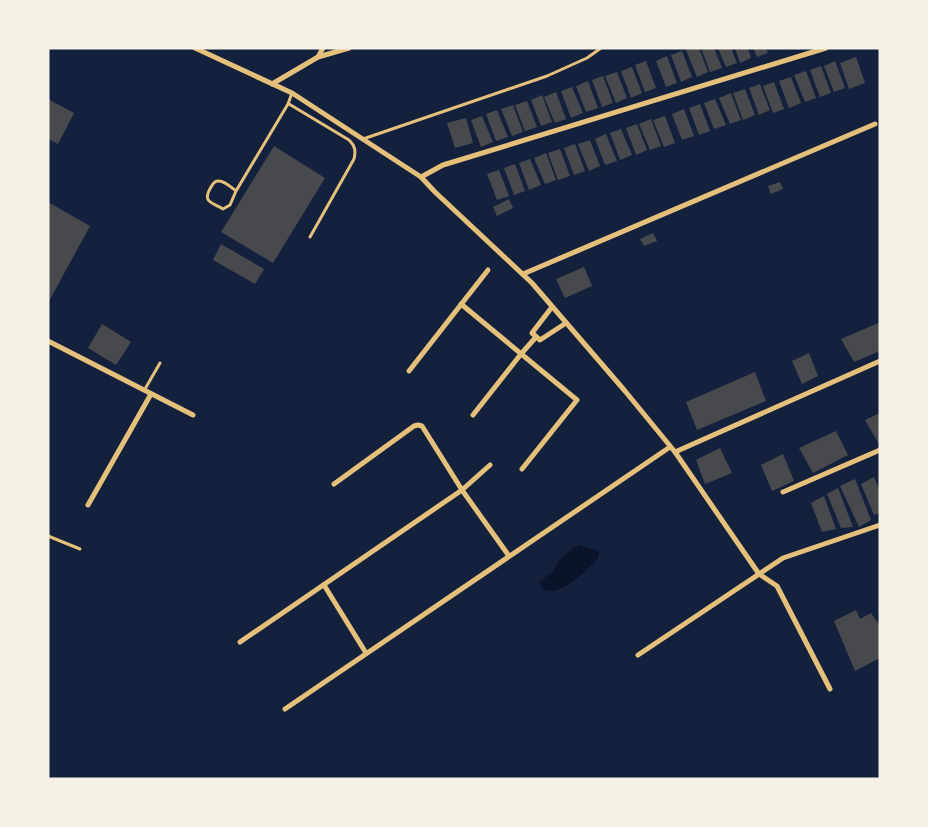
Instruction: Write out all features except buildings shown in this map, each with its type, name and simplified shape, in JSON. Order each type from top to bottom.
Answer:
[{"type":"street","points":[[195,48],[292,93],[421,177],[532,283],[675,452],[759,574],[777,586],[830,689]]},
{"type":"street","points":[[318,57],[323,48]]},
{"type":"street","points":[[272,84],[318,57],[349,48]]},
{"type":"street","points":[[421,177],[443,165],[826,48]]},
{"type":"street","points":[[523,274],[875,124]]},
{"type":"street","points":[[409,371],[488,270]]},
{"type":"street","points":[[461,304],[577,400],[522,469]]},
{"type":"street","points":[[552,307],[532,333],[540,340],[566,323]]},
{"type":"street","points":[[473,415],[537,337]]},
{"type":"street","points":[[48,341],[193,415]]},
{"type":"street","points":[[675,452],[880,361]]},
{"type":"street","points":[[88,505],[151,394]]},
{"type":"street","points":[[334,484],[418,424],[422,426],[462,490],[509,556]]},
{"type":"street","points":[[285,709],[670,447]]},
{"type":"street","points":[[783,492],[880,450]]},
{"type":"street","points":[[240,642],[462,490],[490,465]]},
{"type":"street","points":[[638,655],[783,558],[880,525]]},
{"type":"street","points":[[324,585],[366,653]]},
{"type":"lane","points":[[361,139],[547,76],[586,58],[601,48]]},
{"type":"lane","points":[[237,190],[217,181],[206,198],[223,208],[230,205],[288,104],[292,93]]},
{"type":"lane","points":[[288,104],[349,140],[356,152],[310,237]]},
{"type":"lane","points":[[144,391],[160,363]]},
{"type":"lane","points":[[48,537],[80,549]]},
{"type":"water","points":[[580,545],[599,552],[598,558],[583,573],[562,588],[550,591],[543,588],[539,582],[552,572],[561,558]]}]
